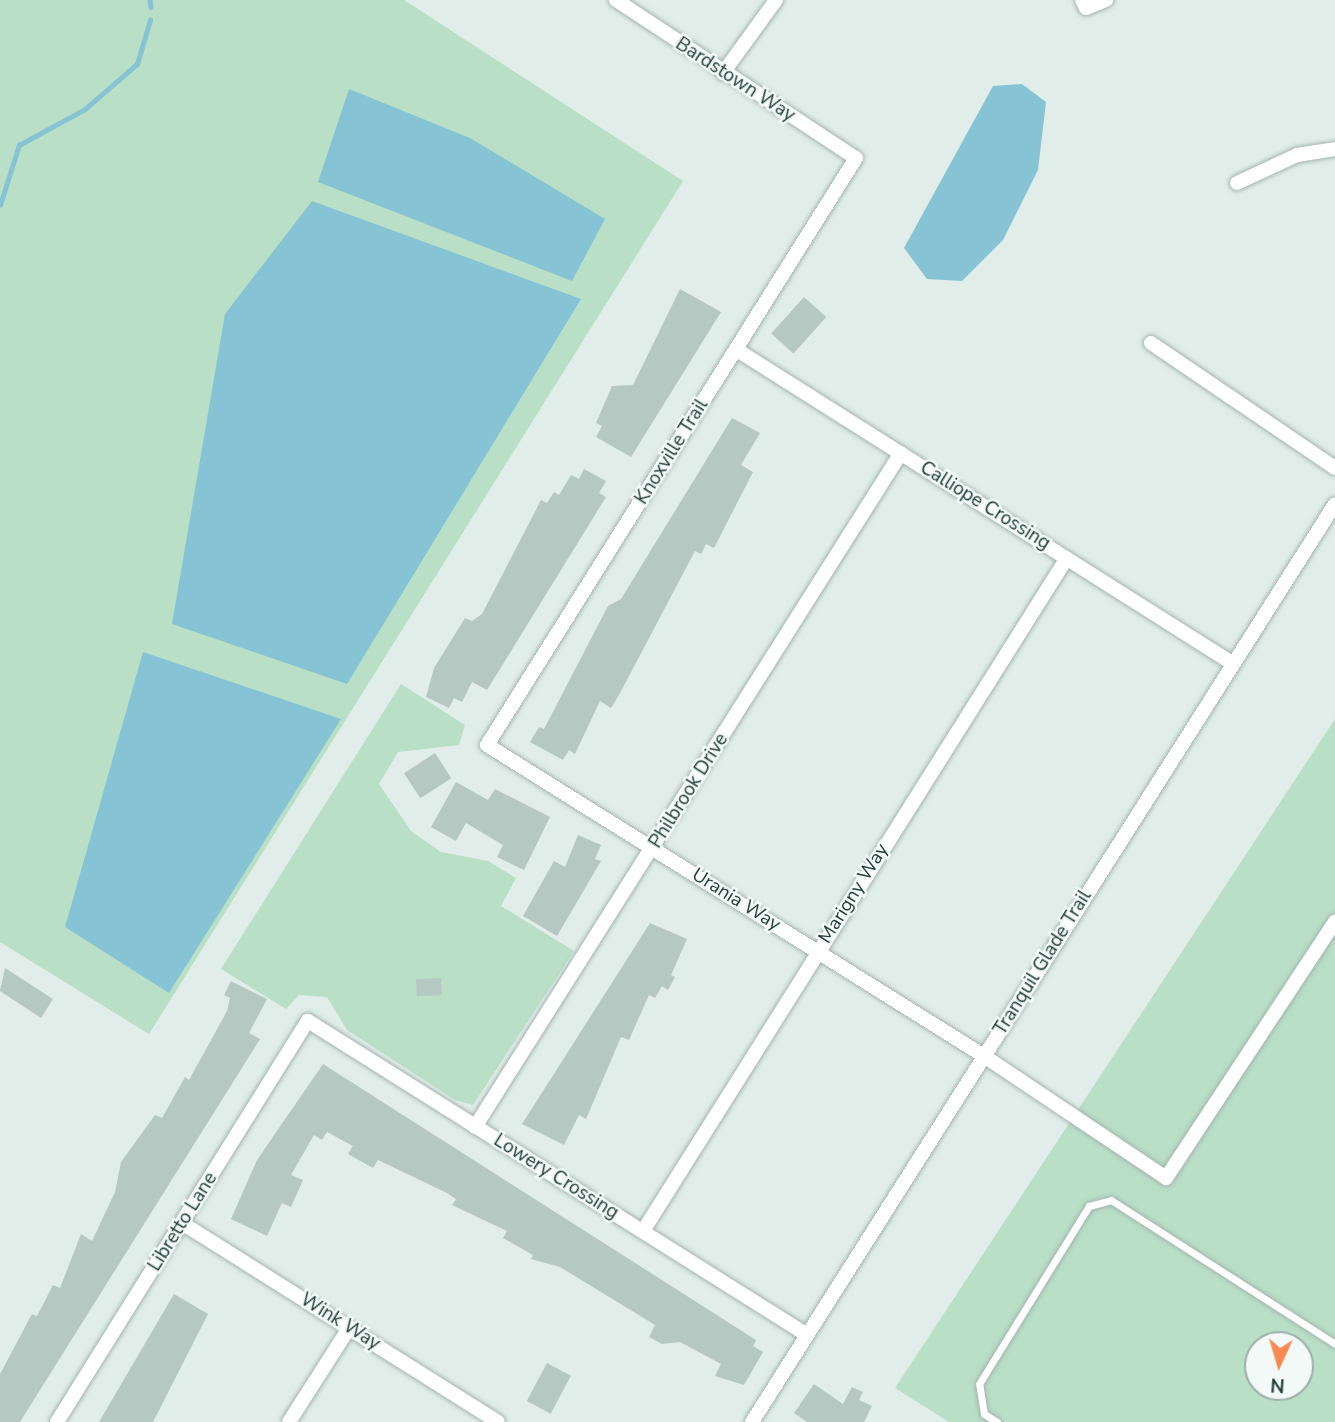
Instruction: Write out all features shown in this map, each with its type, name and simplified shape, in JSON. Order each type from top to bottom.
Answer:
[{"type":"street","name":"Bardstown Way","points":[[616,0],[723,74],[856,158]]},
{"type":"street","points":[[723,74],[776,0]]},
{"type":"street","points":[[1084,4],[1106,0]]},
{"type":"street","points":[[1237,183],[1297,155],[1335,149]]},
{"type":"street","name":"Knoxville Trail","points":[[487,745],[856,158]]},
{"type":"street","points":[[1151,343],[1335,468]]},
{"type":"street","name":"Calliope Crossing","points":[[737,350],[1232,663]]},
{"type":"street","name":"Philbrook Drive","points":[[475,1127],[901,453]]},
{"type":"street","name":"Tranquil Glade Trail","points":[[752,1422],[804,1333],[984,1056],[1335,504]]},
{"type":"street","name":"Marigny Way","points":[[643,1231],[1067,558]]},
{"type":"street","name":"Urania Way","points":[[487,745],[984,1056],[1166,1178],[1335,922]]},
{"type":"street","name":"Lowery Crossing","points":[[308,1021],[804,1333]]},
{"type":"street","name":"Libretto Lane","points":[[57,1422],[308,1021]]},
{"type":"street","name":"Wink Way","points":[[182,1223],[498,1422]]},
{"type":"street","points":[[289,1422],[349,1328]]},
{"type":"lane","points":[[998,1422],[984,1414],[979,1384],[1088,1206],[1111,1200],[1335,1343]]},
{"type":"green space","points":[[0,0],[404,0],[683,181],[149,1034],[0,942]]},
{"type":"green space","points":[[401,684],[465,725],[459,745],[398,752],[379,784],[411,831],[441,852],[488,861],[516,878],[501,906],[574,951],[473,1105],[455,1100],[347,1030],[327,997],[299,995],[286,1009],[221,969]]},
{"type":"green space","points":[[1335,719],[1335,1422],[949,1422],[895,1388]]},
{"type":"water","points":[[1022,84],[1046,102],[1038,170],[1003,240],[962,281],[927,279],[904,248],[993,86]]},
{"type":"water","points":[[349,89],[470,138],[605,219],[572,281],[318,182]]},
{"type":"water","points":[[312,201],[581,299],[347,684],[172,624],[225,314]]},
{"type":"water","points":[[143,652],[341,719],[169,993],[65,927]]},
{"type":"building","points":[[680,289],[721,312],[631,457],[596,437],[602,426],[596,423],[612,386],[633,385]]},
{"type":"building","points":[[804,297],[826,317],[794,353],[771,333]]},
{"type":"building","points":[[732,418],[760,433],[741,465],[753,472],[714,548],[706,544],[701,554],[695,551],[619,695],[611,708],[600,701],[575,754],[569,750],[563,760],[530,742],[539,727],[544,729],[608,606],[621,599]]},
{"type":"building","points":[[584,469],[606,481],[599,493],[606,497],[487,690],[472,682],[462,702],[454,698],[449,708],[426,697],[434,668],[465,618],[472,621],[482,614],[541,500],[547,503],[554,492],[559,495],[571,475],[579,479]]},
{"type":"building","points":[[435,753],[451,778],[420,798],[404,773]]},
{"type":"building","points":[[456,782],[488,800],[495,789],[550,817],[524,870],[497,857],[503,845],[466,823],[456,841],[431,827]]},
{"type":"building","points":[[578,835],[601,845],[595,859],[601,861],[557,936],[523,916],[554,861],[565,867]]},
{"type":"building","points":[[650,923],[687,939],[671,975],[675,977],[668,990],[662,986],[655,998],[649,995],[629,1040],[621,1037],[586,1119],[579,1115],[564,1145],[522,1124]]},
{"type":"building","points":[[5,968],[53,999],[41,1018],[0,991]]},
{"type":"building","points":[[441,978],[442,995],[417,996],[416,979]]},
{"type":"building","points":[[231,981],[267,999],[249,1033],[260,1039],[20,1422],[0,1422],[0,1374],[32,1314],[37,1316],[53,1285],[60,1288],[81,1234],[92,1241],[115,1192],[121,1162],[155,1115],[162,1118],[185,1077],[189,1080],[227,1011],[230,998],[224,995]]},
{"type":"building","points":[[323,1064],[756,1340],[753,1346],[763,1352],[744,1385],[715,1376],[721,1364],[680,1342],[662,1344],[649,1337],[655,1325],[560,1267],[531,1259],[533,1255],[503,1238],[507,1231],[452,1205],[456,1199],[447,1193],[378,1160],[373,1168],[348,1154],[353,1146],[327,1132],[322,1140],[314,1135],[291,1175],[303,1180],[291,1207],[282,1203],[267,1236],[231,1219],[257,1160]]},
{"type":"building","points":[[174,1294],[208,1314],[153,1422],[99,1422]]},
{"type":"building","points":[[547,1363],[571,1376],[551,1414],[527,1401]]},
{"type":"building","points":[[814,1384],[843,1404],[852,1387],[863,1392],[859,1400],[872,1406],[864,1422],[807,1422],[794,1413]]},
{"type":"waterway","points":[[150,0],[151,7]]},
{"type":"waterway","points":[[0,205],[19,145],[85,109],[137,64],[150,20]]}]
